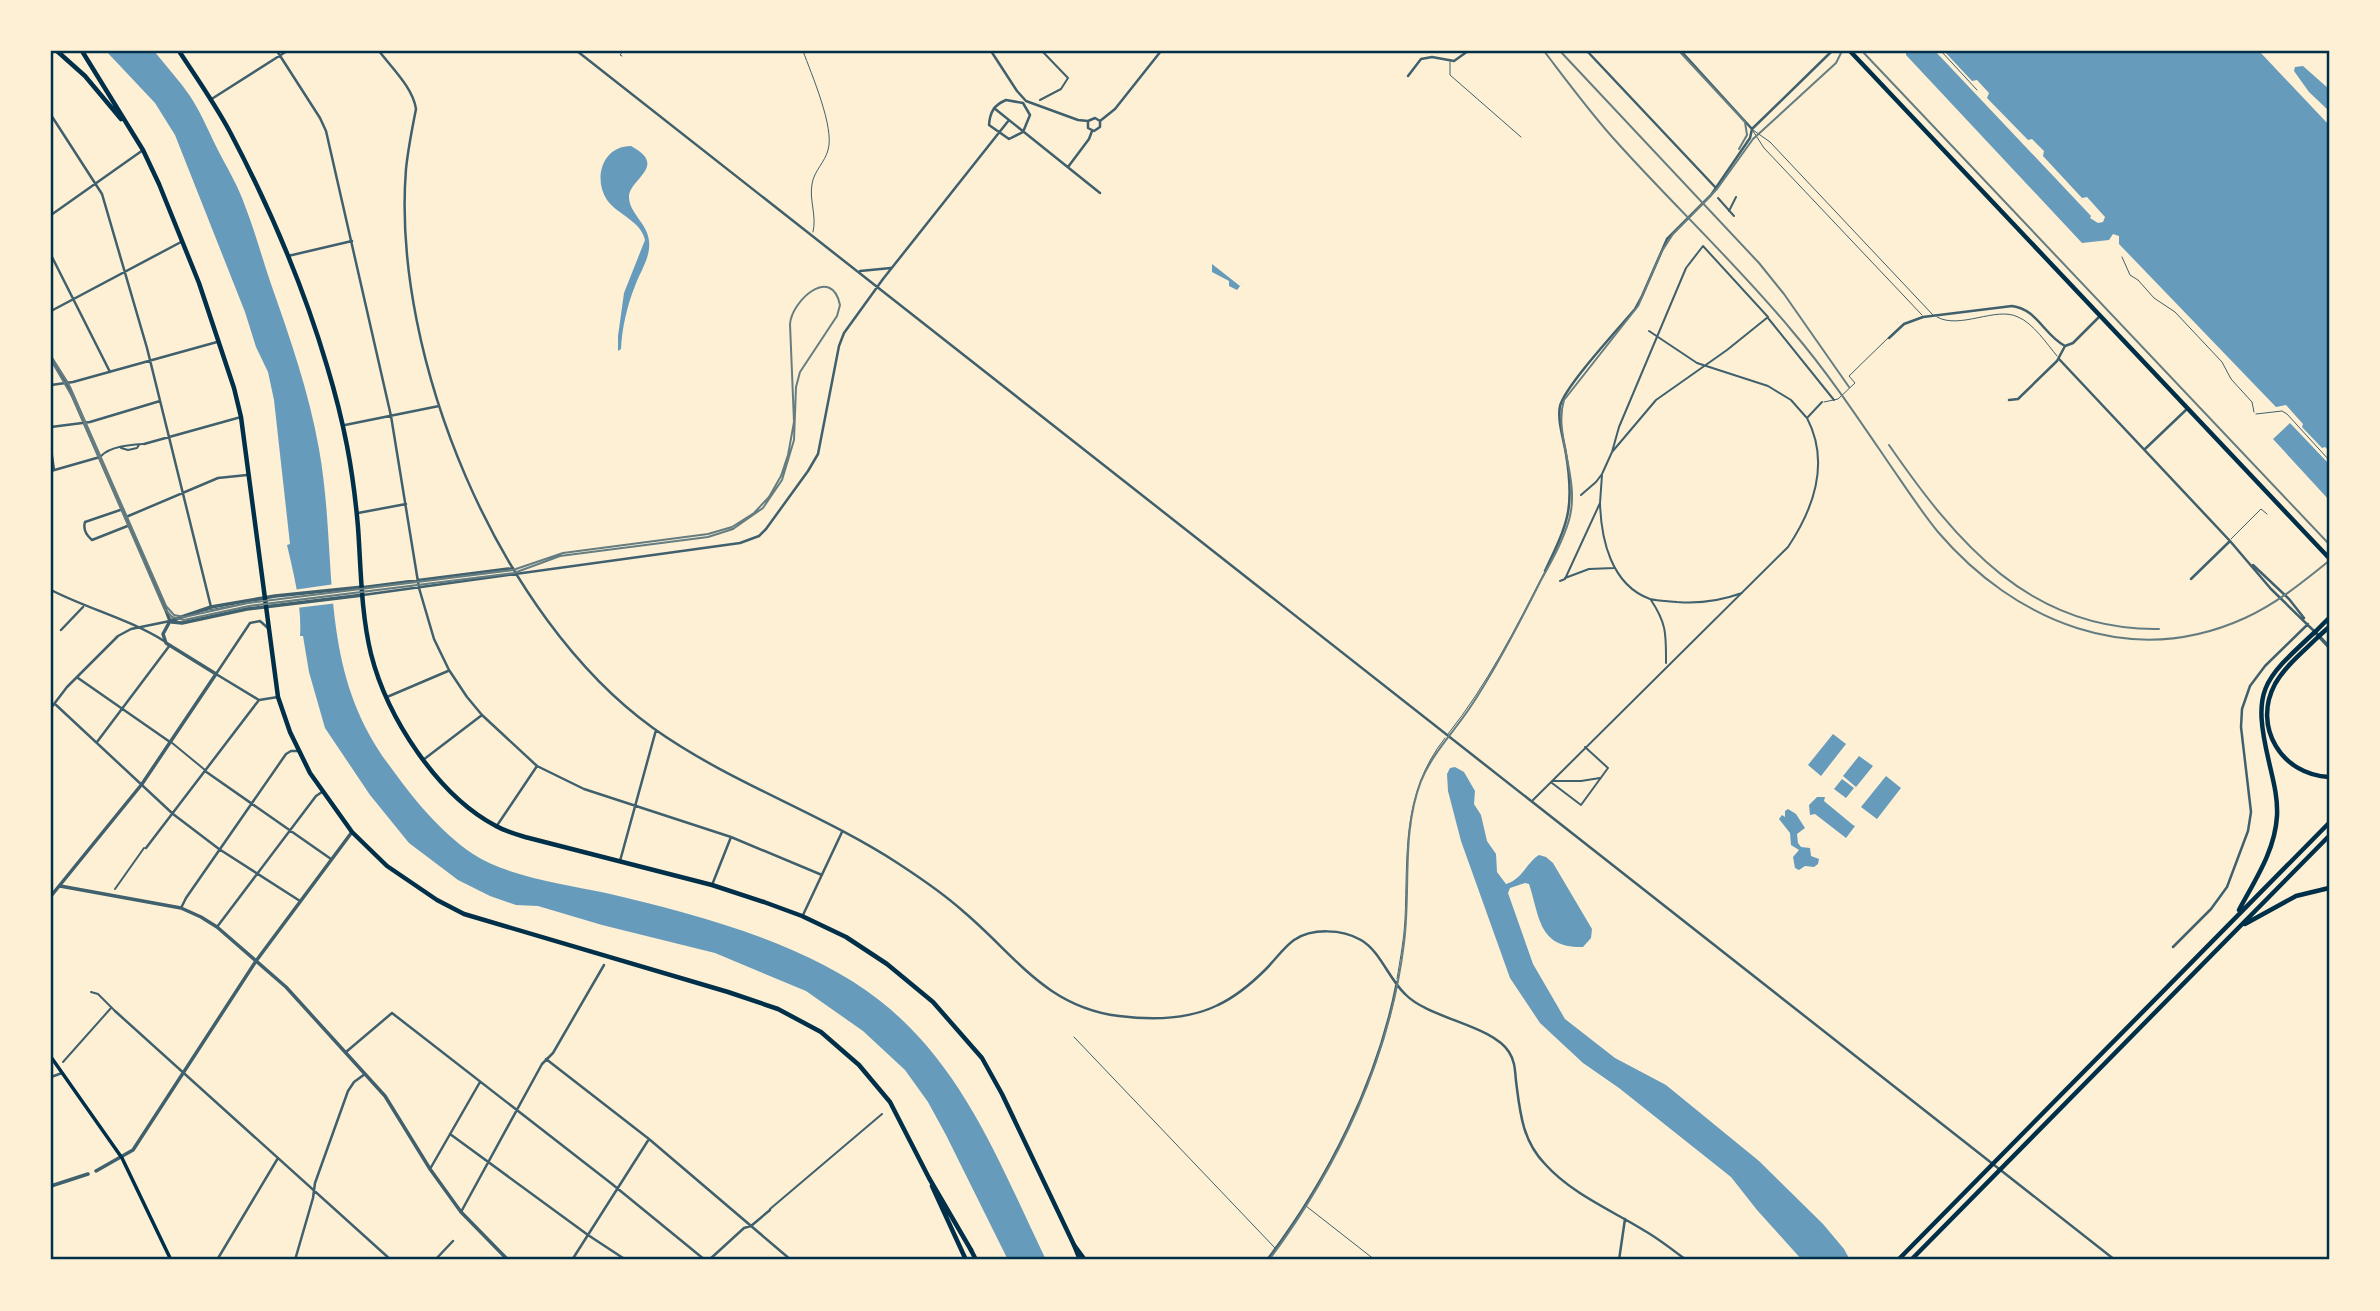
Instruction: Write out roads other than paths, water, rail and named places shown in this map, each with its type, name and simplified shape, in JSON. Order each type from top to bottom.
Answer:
[{"type":"main road","points":[[57,51],[85,76],[125,122]]},
{"type":"main road","points":[[82,51],[143,150],[183,241],[219,341],[241,417],[278,697],[299,751],[322,792],[352,832],[387,866],[437,900],[464,914],[704,984],[778,1009],[806,1023],[841,1047],[878,1085],[905,1128],[929,1178],[976,1260]]},
{"type":"main road","points":[[179,51],[229,130],[307,302],[345,425],[371,653],[387,697],[423,760],[452,793],[496,827],[525,838],[712,885],[802,916],[846,937],[887,964],[933,1002],[982,1058],[1082,1260]]},
{"type":"main road","points":[[1850,51],[2329,558]]},
{"type":"main road","points":[[2329,618],[2275,685],[2267,706],[2271,738],[2286,760],[2303,772],[2329,777]]},
{"type":"main road","points":[[2235,917],[2263,867],[2277,815],[2275,786],[2261,726],[2262,698],[2277,668],[2329,627]]},
{"type":"main road","points":[[1898,1260],[2329,822]]},
{"type":"main road","points":[[1911,1260],[2329,836]]},
{"type":"main road","points":[[2241,925],[2296,896],[2329,888]]},
{"type":"main road","points":[[51,1057],[122,1158],[171,1260]]},
{"type":"main road","points":[[929,1178],[966,1260]]},
{"type":"street","points":[[277,51],[326,131],[391,416],[419,588],[434,639],[449,670],[482,715],[537,766],[584,789],[732,836],[822,875]]},
{"type":"street","points":[[210,100],[287,51]]},
{"type":"street","points":[[379,51],[415,101],[406,172],[409,262],[424,348],[439,406],[481,513],[517,575],[547,622],[614,695],[656,730],[733,777],[894,861],[965,912],[1030,974],[1058,997],[1075,1006],[1121,1017],[1183,1016],[1211,1008],[1251,983],[1298,937],[1324,931],[1357,938],[1368,944],[1405,995],[1506,1047],[1513,1060],[1522,1128],[1542,1162],[1571,1187],[1659,1240],[1686,1260]]},
{"type":"street","points":[[577,51],[2115,1260]]},
{"type":"street","points":[[991,51],[1024,102],[1030,115],[1023,132],[1009,139],[989,125],[990,114],[994,108],[1006,100],[1024,102],[1088,121],[1095,118],[1100,121]]},
{"type":"street","points":[[1040,100],[1061,89],[1068,78],[1042,51]]},
{"type":"street","points":[[1068,167],[1086,144],[1092,131],[1099,128],[1100,121],[1115,109],[1161,51]]},
{"type":"street","points":[[1408,76],[1421,59],[1432,57],[1457,60],[1468,51]]},
{"type":"street","points":[[1587,51],[1716,188]]},
{"type":"street","points":[[1681,51],[1752,129]]},
{"type":"street","points":[[1545,571],[1564,531],[1571,501],[1571,481],[1560,419],[1561,406],[1568,391],[1628,317],[1642,296],[1667,240],[1716,188],[1750,138],[1752,129],[1832,51]]},
{"type":"street","points":[[994,108],[1100,193]]},
{"type":"street","points":[[51,115],[102,194],[150,360],[211,607]]},
{"type":"street","points":[[170,621],[182,623],[266,607],[740,543],[759,536],[784,505],[818,454],[839,346],[844,333],[891,268],[1009,120]]},
{"type":"street","points":[[1088,121],[1088,128],[1092,131]]},
{"type":"street","points":[[51,215],[143,150]]},
{"type":"street","points":[[1729,211],[1736,197]]},
{"type":"street","points":[[1718,198],[1734,216]]},
{"type":"street","points":[[51,311],[183,241]]},
{"type":"street","points":[[288,256],[352,241]]},
{"type":"street","points":[[1666,666],[1667,635],[1661,615],[1650,599],[1629,586],[1603,542],[1600,503],[1602,474],[1686,268],[1703,246],[1768,317],[1834,400]]},
{"type":"street","points":[[51,254],[110,372]]},
{"type":"street","points":[[857,270],[891,268]]},
{"type":"street","points":[[1889,338],[1904,324],[1923,317],[2012,306],[2023,307],[2065,346]]},
{"type":"street","points":[[2009,400],[2018,399],[2059,359],[2065,346],[2073,343],[2101,316]]},
{"type":"street","points":[[1612,452],[1656,400],[1768,317]]},
{"type":"street","points":[[1532,801],[1788,547],[1805,522],[1813,500],[1819,461],[1815,435],[1807,418],[1791,400],[1768,386],[1688,358],[1649,331]]},
{"type":"street","points":[[51,385],[110,372],[219,341]]},
{"type":"street","points":[[51,358],[67,383],[85,422],[170,621]]},
{"type":"street","points":[[2059,359],[2329,647]]},
{"type":"street","points":[[51,427],[85,422],[160,401]]},
{"type":"street","points":[[1807,418],[1822,402]]},
{"type":"street","points":[[345,425],[439,406]]},
{"type":"street","points":[[2144,450],[2188,408]]},
{"type":"street","points":[[51,449],[52,470],[100,457],[105,452],[120,447],[142,444],[241,417]]},
{"type":"street","points":[[120,447],[130,450],[142,444]]},
{"type":"street","points":[[1581,495],[1602,474]]},
{"type":"street","points":[[126,517],[218,478],[247,475]]},
{"type":"street","points":[[1564,579],[1600,503]]},
{"type":"street","points":[[356,513],[406,504]]},
{"type":"street","points":[[123,509],[85,522],[88,537],[92,540],[130,524]]},
{"type":"street","points":[[2191,579],[2230,541]]},
{"type":"street","points":[[51,701],[118,636],[139,627],[170,621],[211,607],[264,597],[513,568]]},
{"type":"street","points":[[1560,581],[1590,569],[1616,568]]},
{"type":"street","points":[[51,590],[83,606],[139,627],[259,700],[278,697]]},
{"type":"street","points":[[1650,599],[1692,603],[1720,601],[1743,592]]},
{"type":"street","points":[[61,631],[83,606]]},
{"type":"street","points":[[168,644],[163,634],[170,621]]},
{"type":"street","points":[[51,896],[142,784],[250,623],[260,621],[268,629]]},
{"type":"street","points":[[2173,947],[2211,909],[2227,887],[2248,831],[2251,812],[2241,727],[2242,709],[2250,686],[2259,673],[2308,624]]},
{"type":"street","points":[[97,742],[168,644]]},
{"type":"street","points":[[387,697],[449,670]]},
{"type":"street","points":[[77,677],[331,859]]},
{"type":"street","points":[[51,708],[59,696]]},
{"type":"street","points":[[115,889],[259,700]]},
{"type":"street","points":[[55,704],[173,814],[219,849],[300,901]]},
{"type":"street","points":[[423,760],[482,715]]},
{"type":"street","points":[[620,861],[656,730]]},
{"type":"street","points":[[1551,782],[1581,805],[1608,768],[1585,747]]},
{"type":"street","points":[[181,908],[286,754],[299,751]]},
{"type":"street","points":[[496,827],[537,766]]},
{"type":"street","points":[[1551,782],[1601,778]]},
{"type":"street","points":[[218,927],[316,796],[322,792]]},
{"type":"street","points":[[96,1171],[133,1150],[256,961],[352,832]]},
{"type":"street","points":[[802,916],[842,832]]},
{"type":"street","points":[[712,885],[732,836]]},
{"type":"street","points":[[54,885],[181,908],[218,927],[286,987],[385,1096],[461,1212],[509,1260]]},
{"type":"street","points":[[461,1212],[546,1059],[553,1053],[604,965]]},
{"type":"street","points":[[1267,1260],[1305,1205],[1341,1139],[1375,1062],[1391,1013],[1397,982]]},
{"type":"street","points":[[91,992],[98,995],[391,1260]]},
{"type":"street","points":[[63,1062],[111,1008]]},
{"type":"street","points":[[346,1052],[392,1013],[707,1260],[882,1114]]},
{"type":"street","points":[[546,1059],[649,1139],[791,1260]]},
{"type":"street","points":[[51,1077],[62,1073]]},
{"type":"street","points":[[295,1260],[313,1191],[348,1091],[354,1082],[365,1074]]},
{"type":"street","points":[[430,1168],[480,1082]]},
{"type":"street","points":[[450,1134],[588,1236],[626,1260]]},
{"type":"street","points":[[572,1260],[649,1139]]},
{"type":"street","points":[[218,1260],[278,1158]]},
{"type":"street","points":[[51,1186],[88,1174]]},
{"type":"street","points":[[1619,1260],[1625,1219]]},
{"type":"street","points":[[435,1260],[453,1241]]},
{"type":"lane","points":[[622,56],[620,55],[623,51]]},
{"type":"lane","points":[[803,51],[824,111],[829,139],[828,150],[811,186],[815,221],[812,235]]},
{"type":"lane","points":[[1941,51],[1978,90]]},
{"type":"lane","points":[[1451,60],[1448,66],[1450,75],[1521,136]]},
{"type":"lane","points":[[1752,129],[1770,142],[1932,315],[1952,321],[2015,315],[2026,322],[2059,359]]},
{"type":"lane","points":[[1752,129],[1764,148],[1923,317]]},
{"type":"lane","points":[[2122,257],[2130,275],[2154,298],[2175,312],[2222,362],[2231,379],[2252,402],[2255,413],[2282,411],[2287,414],[2329,460]]},
{"type":"lane","points":[[1628,317],[1633,321]]},
{"type":"lane","points":[[1822,402],[1834,400],[1855,383],[1849,376],[1889,338]]},
{"type":"lane","points":[[2230,541],[2261,509],[2267,514]]},
{"type":"lane","points":[[1397,982],[1404,934],[1406,849],[1411,814],[1425,769],[1468,708],[1545,571]]},
{"type":"lane","points":[[201,611],[257,602],[264,597]]},
{"type":"lane","points":[[1074,1037],[1276,1249]]},
{"type":"lane","points":[[1305,1205],[1376,1260]]},
{"type":"water","points":[[106,51],[154,51],[194,103],[243,199],[298,365],[315,428],[325,491],[334,612],[350,690],[366,728],[407,789],[449,835],[487,862],[537,879],[641,901],[749,933],[818,962],[879,1000],[909,1026],[935,1055],[957,1087],[996,1154],[1046,1260],[1008,1260],[946,1135],[928,1102],[905,1070],[863,1031],[806,991],[715,953],[538,906],[516,905],[490,896],[458,880],[409,843],[370,795],[325,728],[309,672],[303,636],[300,636],[299,602],[287,545],[290,544],[274,400],[268,372],[175,135],[155,103]]},
{"type":"water","points":[[1906,51],[1935,51],[2090,218],[2098,223],[2103,222],[2105,217],[2087,197],[2082,198],[2043,156],[2044,151],[2032,139],[2028,140],[1987,98],[1989,93],[1977,80],[1972,81],[1944,51],[2259,51],[2329,125],[2329,451],[2325,447],[2322,448],[2302,427],[2303,424],[2286,405],[2276,407],[2119,244],[2119,236],[2113,234],[2109,240],[2082,243],[1906,55]]},
{"type":"water","points":[[2303,66],[2329,89],[2329,111],[2309,92],[2294,71],[2295,67]]},
{"type":"water","points":[[631,146],[647,160],[647,166],[629,197],[632,208],[648,235],[649,247],[630,301],[621,349],[618,351],[624,293],[645,240],[639,228],[607,200],[601,174],[603,165],[613,151]]},
{"type":"water","points":[[1212,264],[1240,286],[1244,281],[1237,290],[1229,286],[1229,281],[1212,272]]},
{"type":"water","points":[[2290,423],[2329,464],[2329,500],[2273,439]]},
{"type":"water","points":[[1833,734],[1846,744],[1821,776],[1808,765]]},
{"type":"water","points":[[1859,756],[1873,766],[1856,787],[1843,776]]},
{"type":"water","points":[[1455,767],[1464,772],[1475,791],[1474,804],[1481,815],[1487,841],[1496,854],[1497,872],[1506,884],[1520,875],[1539,855],[1546,857],[1553,863],[1592,929],[1591,938],[1583,947],[1557,942],[1543,928],[1529,884],[1510,888],[1508,893],[1533,964],[1565,1019],[1615,1058],[1666,1085],[1759,1161],[1823,1224],[1850,1260],[1802,1260],[1731,1177],[1619,1088],[1583,1063],[1540,1023],[1510,978],[1461,841],[1448,791],[1447,774],[1450,768]]},
{"type":"water","points":[[1886,776],[1901,788],[1877,819],[1861,807]]},
{"type":"water","points":[[1842,779],[1854,788],[1846,798],[1834,789]]},
{"type":"water","points":[[1817,797],[1825,797],[1824,801],[1855,826],[1846,838],[1815,814],[1810,815],[1809,805]]},
{"type":"water","points":[[1788,809],[1796,814],[1805,828],[1797,834],[1798,843],[1801,847],[1810,848],[1811,856],[1819,859],[1814,867],[1805,866],[1799,870],[1795,868],[1793,857],[1799,850],[1791,845],[1790,833],[1779,819],[1782,815],[1785,817],[1785,811]]},
{"type":"tram line","points":[[1679,51],[1745,122],[1747,135],[1739,149]]},
{"type":"tram line","points":[[1269,1260],[1294,1224],[1338,1149],[1357,1110],[1387,1028],[1404,943],[1411,821],[1421,781],[1431,761],[1471,706],[1499,661],[1560,544],[1569,520],[1572,489],[1562,428],[1564,400],[1638,306],[1662,251],[1673,234],[1717,189],[1753,139],[1836,63],[1842,51]]},
{"type":"tram line","points":[[51,356],[70,387],[166,606],[174,615],[184,617],[248,603],[513,570],[563,553],[708,534],[732,527],[754,513],[769,497],[781,476],[788,455],[794,422],[790,324],[792,315],[805,297],[821,287],[836,293],[840,305],[837,316],[800,372],[796,387],[794,440],[782,480],[763,508],[733,529],[708,537],[560,556],[514,573],[249,606],[184,620],[172,617],[164,608],[73,398],[51,360]]},
{"type":"railway","points":[[1544,51],[1614,139],[1750,282],[1806,348],[1938,532],[1969,564],[2002,591],[2039,612],[2078,628],[2118,637],[2160,639],[2202,633],[2245,618],[2299,585],[2329,561]]},
{"type":"railway","points":[[1560,51],[1759,263],[1849,387]]},
{"type":"railway","points":[[1862,51],[2329,544]]},
{"type":"railway","points":[[1889,445],[1941,515],[2001,574],[2035,597],[2072,615],[2113,626],[2159,629]]}]
